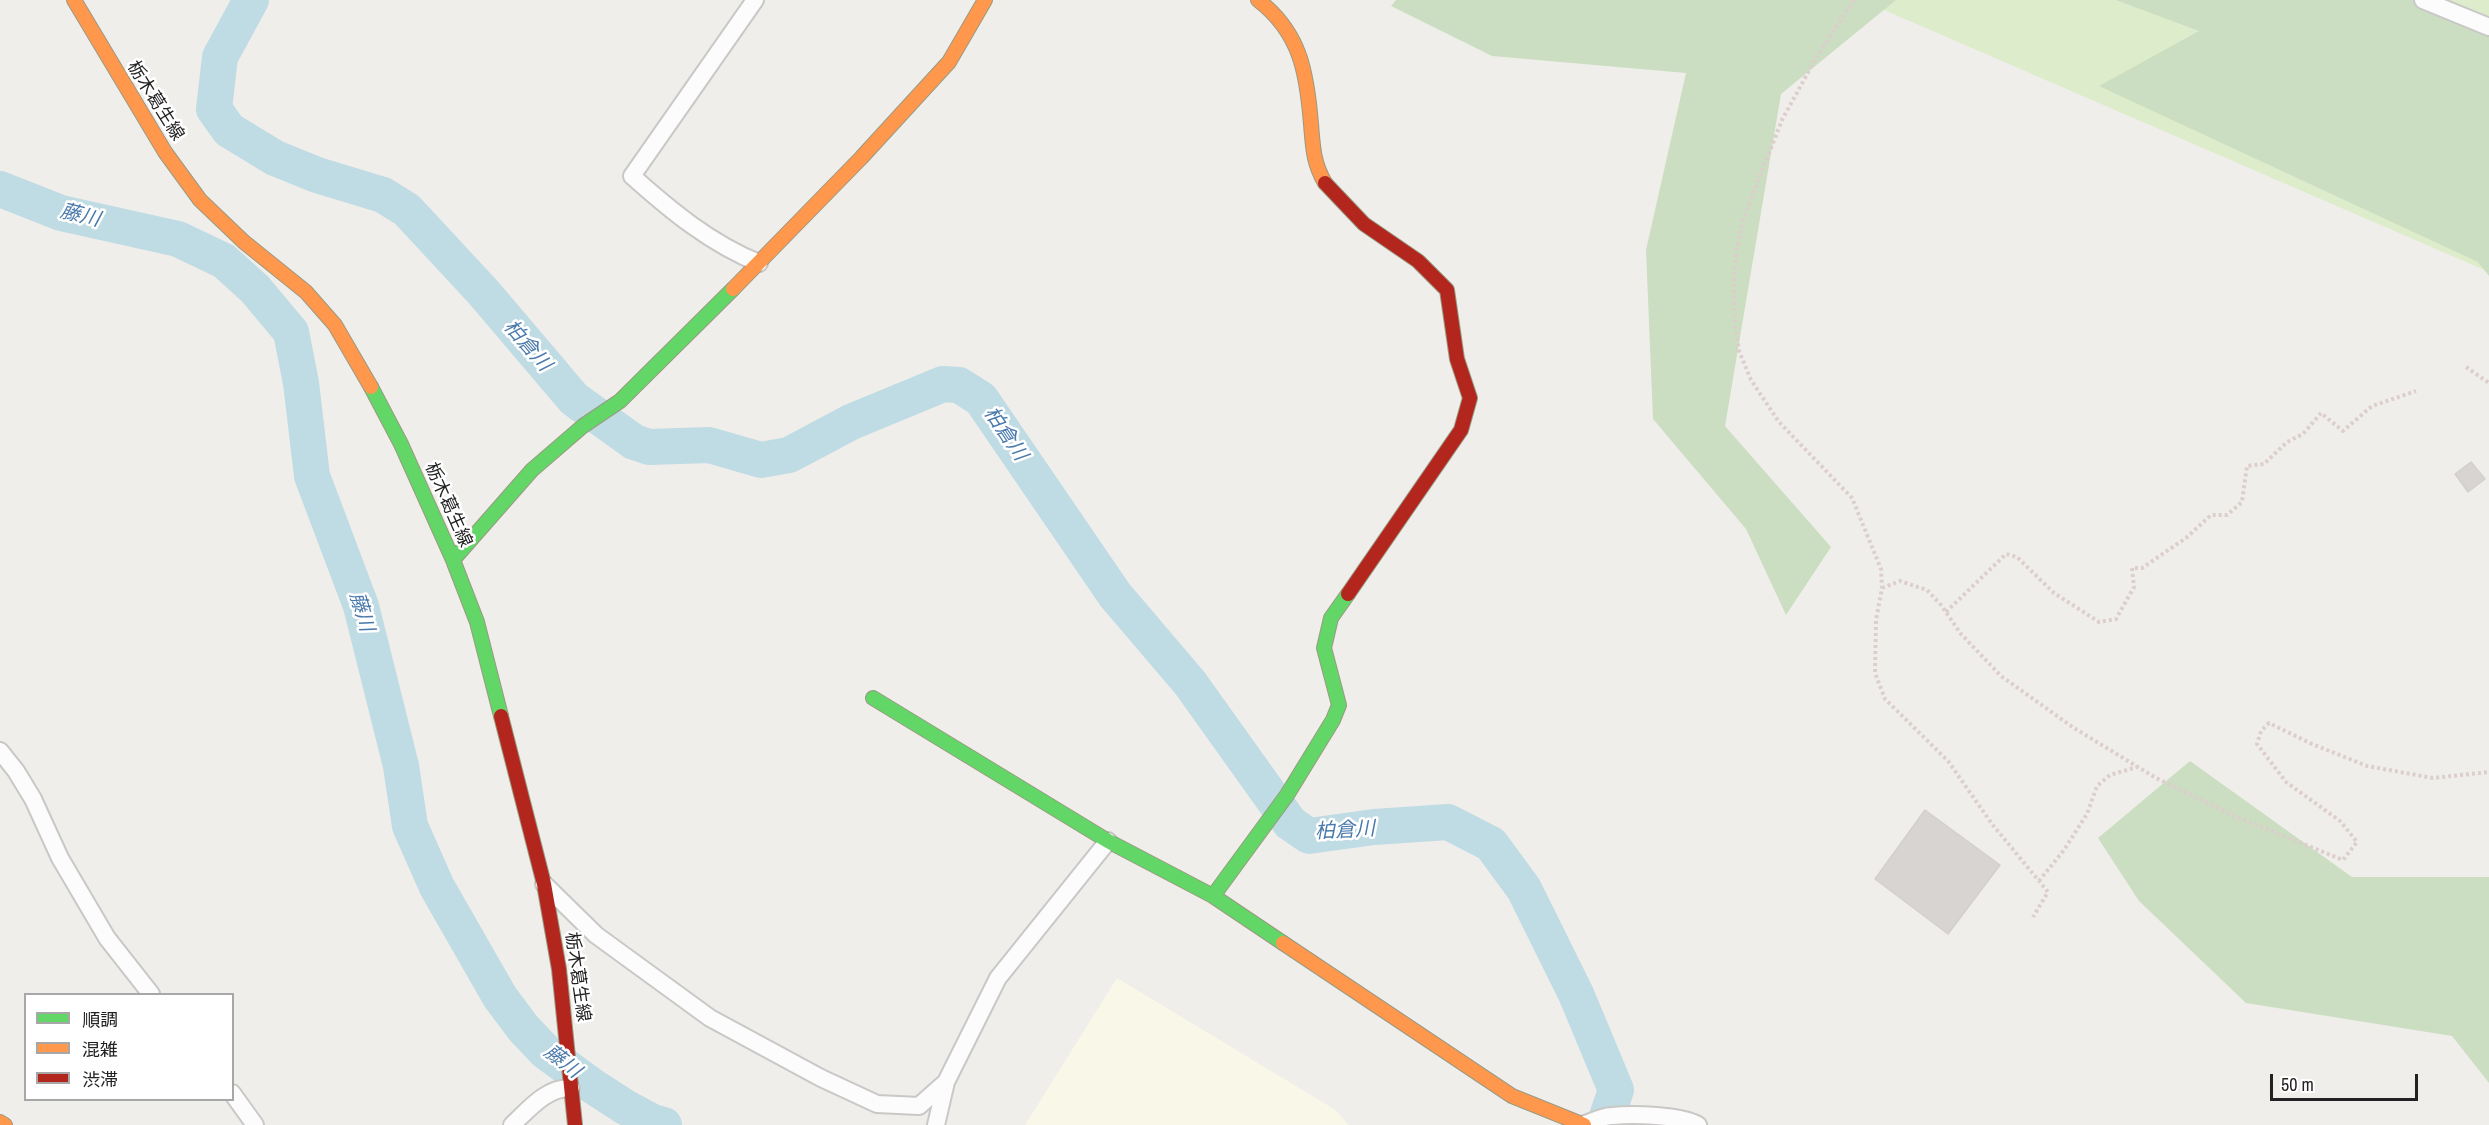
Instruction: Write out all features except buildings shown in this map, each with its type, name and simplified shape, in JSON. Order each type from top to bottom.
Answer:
[{"type":"street","name":"栃木葛生線","points":[[74,0],[165,152],[200,200],[244,242],[306,292],[335,325],[361,368],[401,444],[453,560],[477,622],[544,884],[559,969],[575,1125]]},
{"type":"street","points":[[755,0],[632,176],[668,209],[738,255],[759,263]]},
{"type":"street","points":[[453,560],[532,470],[583,426],[620,401],[861,158],[949,62],[985,0]]},
{"type":"street","points":[[1213,896],[1271,819],[1333,720],[1339,705],[1324,648],[1331,618],[1461,430],[1470,398],[1457,359],[1447,290],[1418,261],[1364,224],[1324,182],[1314,163],[1310,100],[1303,62],[1297,47],[1275,13],[1258,0]]},
{"type":"street","points":[[2424,0],[2489,27]]},
{"type":"street","points":[[873,698],[1108,841],[1213,896],[1512,1096],[1584,1124],[1610,1116],[1634,1116],[1691,1121],[1698,1125]]},
{"type":"street","points":[[0,751],[16,771],[33,799],[60,858],[107,938],[149,993]]},
{"type":"street","points":[[936,1125],[946,1082],[998,978],[1108,841]]},
{"type":"street","points":[[544,884],[596,935],[710,1018],[821,1078],[877,1104],[919,1106],[946,1082]]},
{"type":"street","points":[[512,1125],[551,1092],[571,1086]]},
{"type":"street","points":[[234,1096],[255,1125]]},
{"type":"street","points":[[0,1122],[5,1125]]},
{"type":"path","points":[[1854,0],[1817,56],[1782,120],[1744,217],[1736,253],[1735,323],[1739,351],[1751,380],[1779,422],[1852,498],[1881,569],[1882,588],[1876,620],[1875,673],[1885,699],[1948,761],[1992,824],[2048,892],[2033,917]]},
{"type":"path","points":[[2466,367],[2489,383]]},
{"type":"path","points":[[1946,612],[2007,554],[2017,556],[2054,593],[2099,622],[2116,619],[2134,587],[2132,568],[2142,568],[2186,538],[2211,515],[2228,515],[2242,502],[2247,466],[2264,464],[2286,442],[2303,434],[2321,413],[2343,431],[2372,405],[2416,391]]},
{"type":"path","points":[[1882,588],[1900,581],[1927,590],[1961,634],[2001,676],[2074,728],[2138,767],[2237,817],[2343,860],[2357,842],[2340,822],[2286,782],[2258,744],[2262,731],[2269,723],[2312,744],[2367,766],[2433,778],[2489,772]]},
{"type":"path","points":[[2039,881],[2064,850],[2088,814],[2097,786],[2110,775],[2138,767]]},
{"type":"shaded area","points":[[1117,978],[1334,1109],[1349,1125],[1025,1125]]},
{"type":"green space","points":[[1396,0],[1896,0],[1781,94],[1725,426],[1831,547],[1786,615],[1746,529],[1653,419],[1646,250],[1686,73],[1492,56],[1391,6]]},
{"type":"green space","points":[[1861,0],[2489,0],[2489,272]]},
{"type":"green space","points":[[2116,0],[2416,0],[2489,36],[2489,276],[2478,262],[2099,86],[2199,31]]},
{"type":"green space","points":[[2190,761],[2352,877],[2489,877],[2489,1083],[2452,1036],[2246,1003],[2139,901],[2098,838]]},
{"type":"waterway","name":"柏倉川","points":[[251,0],[220,57],[214,109],[229,130],[275,158],[317,175],[383,195],[407,210],[484,293],[574,399],[634,442],[649,447],[709,445],[761,460],[789,455],[851,422],[943,384],[959,385],[981,399],[1115,595],[1190,683],[1290,823],[1309,836],[1374,827],[1448,822],[1491,844],[1524,889],[1576,994],[1616,1090],[1604,1125]]},
{"type":"waterway","name":"藤川","points":[[0,189],[61,213],[178,239],[224,261],[255,289],[291,332],[301,383],[312,476],[361,606],[401,766],[410,826],[437,887],[500,997],[524,1029],[546,1052],[591,1085],[625,1107],[653,1122],[664,1125]]},
{"type":"traffic: fast","points":[[453,560],[532,470],[583,426],[620,401],[733,289]]},
{"type":"traffic: fast","points":[[371,387],[401,444],[453,560],[477,622],[501,716]]},
{"type":"traffic: fast","points":[[1213,896],[1287,795],[1333,720],[1339,705],[1324,648],[1331,618],[1348,594]]},
{"type":"traffic: fast","points":[[873,698],[1108,841],[1213,896],[1283,943]]},
{"type":"traffic: slow","points":[[74,0],[165,152],[200,200],[244,242],[306,292],[335,325],[371,387]]},
{"type":"traffic: slow","points":[[733,289],[861,158],[949,62],[985,0]]},
{"type":"traffic: slow","points":[[1258,0],[1284,26],[1299,56],[1307,88],[1314,154],[1325,183]]},
{"type":"traffic: slow","points":[[1283,943],[1512,1096],[1584,1125]]},
{"type":"traffic: slow","points":[[0,1122],[5,1125]]},
{"type":"traffic: jam","points":[[1325,183],[1364,224],[1418,261],[1447,290],[1457,359],[1470,398],[1461,430],[1348,594]]},
{"type":"traffic: jam","points":[[501,716],[544,884],[559,969],[575,1125]]}]
